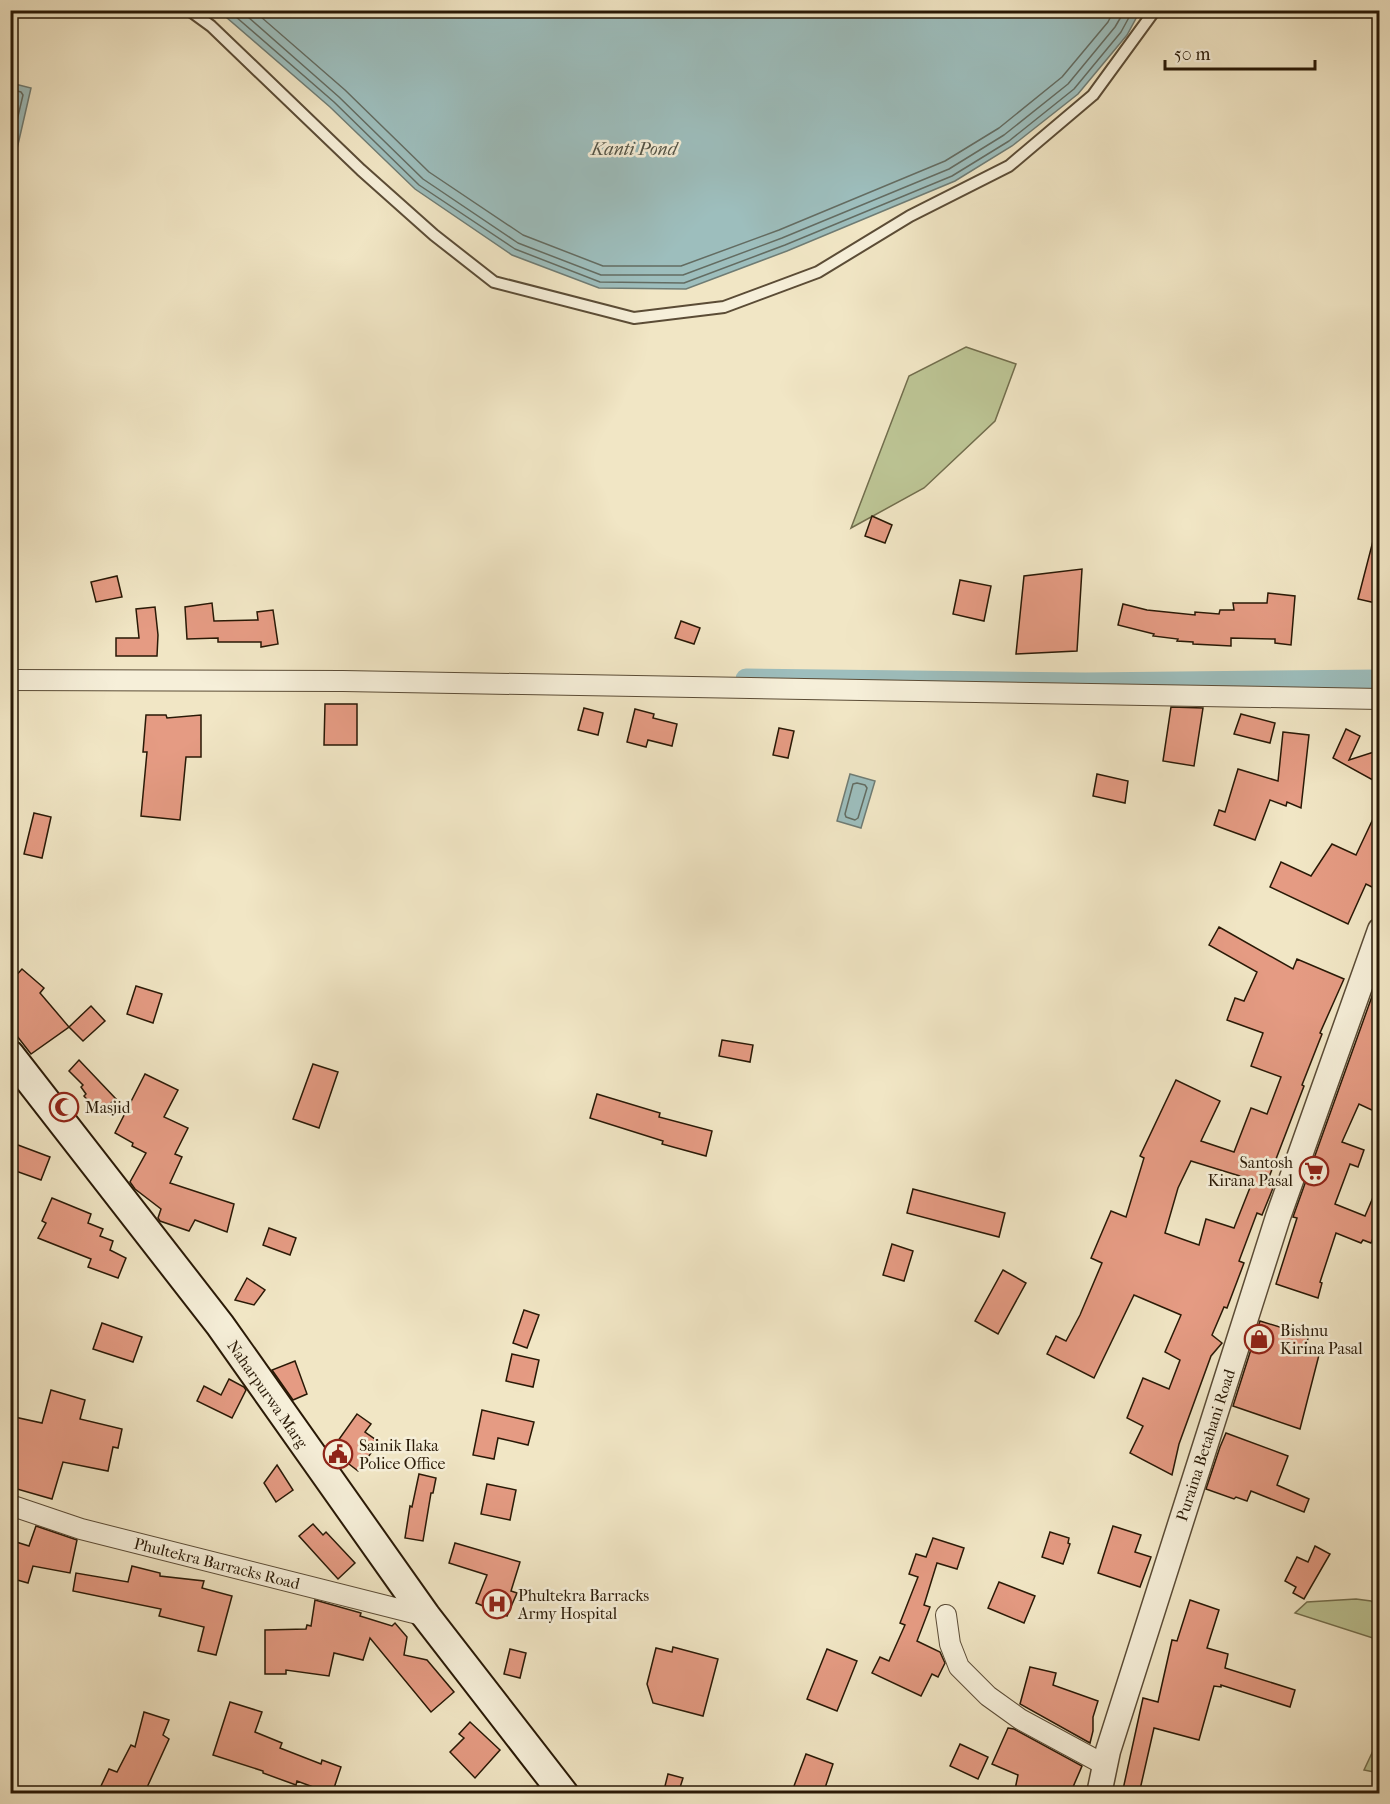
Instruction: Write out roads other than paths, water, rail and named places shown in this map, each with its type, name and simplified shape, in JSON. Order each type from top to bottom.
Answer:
[{"type":"main road","name":"Naharpurwa Marg","points":[[10,1055],[220,1325],[426,1616],[564,1794]]},
{"type":"street","points":[[10,680],[344,681],[1380,699]]},
{"type":"street","name":"Puraina Betahani Road","points":[[1099,1794],[1105,1765],[1278,1216],[1380,930]]},
{"type":"street","name":"Phultekra Barracks Road","points":[[10,1505],[81,1529],[426,1616]]},
{"type":"street","points":[[946,1615],[950,1644],[959,1667],[988,1696],[1020,1719],[1105,1765]]},
{"type":"lane","points":[[189,10],[211,26],[434,235],[494,282],[634,318],[724,307],[818,272],[910,216],[1009,166],[1093,95],[1155,10]]},
{"type":"water","name":"Kanti Pond","points":[[219,11],[1140,11],[1127,35],[1078,94],[1012,146],[955,181],[787,251],[686,289],[599,288],[512,255],[415,189],[330,107]]},
{"type":"water","points":[[11,83],[31,88],[10,175]]},
{"type":"water","points":[[850,774],[875,781],[861,828],[837,821]]},
{"type":"waterway","points":[[746,679],[1085,683],[1380,680]]},
{"type":"place","name":"Masjid","points":[[64,1107]]},
{"type":"place","name":"Santosh Kirana Pasal","points":[[1314,1171]]},
{"type":"place","name":"Bishnu Kirina Pasal","points":[[1259,1339]]},
{"type":"place","name":"Sainik Ilaka Police Office","points":[[338,1454]]},
{"type":"place","name":"Phultekra Barracks Army Hospital","points":[[497,1604]]}]
